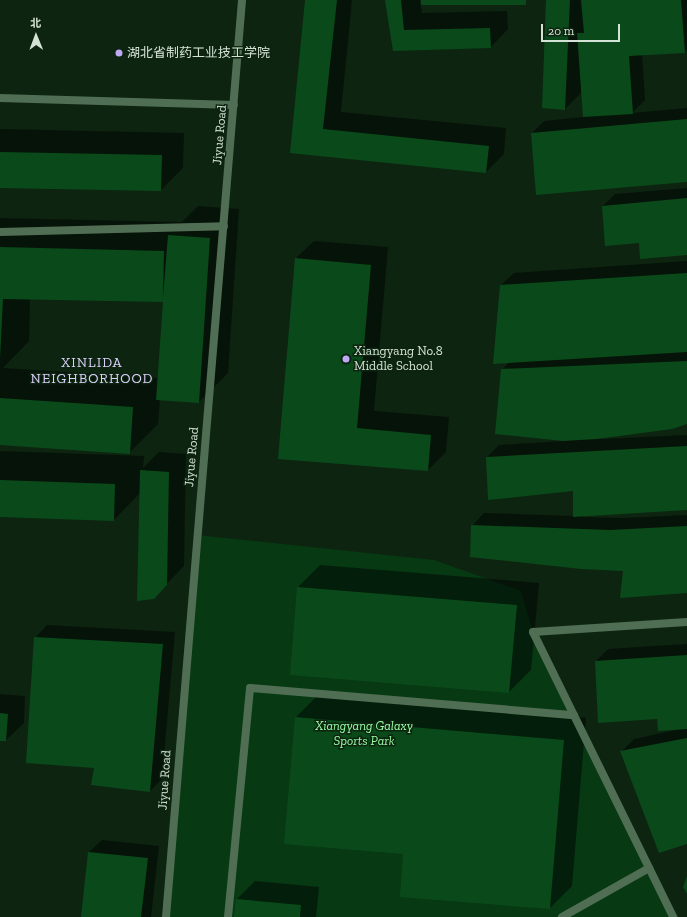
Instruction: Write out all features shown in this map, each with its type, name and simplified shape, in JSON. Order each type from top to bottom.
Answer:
[{"type":"street","name":"Jiyue Road","points":[[166,917],[242,0]]},
{"type":"street","points":[[0,98],[234,105]]},
{"type":"street","points":[[0,232],[224,226]]},
{"type":"street","points":[[673,917],[533,632],[687,622]]},
{"type":"street","points":[[228,917],[250,688],[574,715]]},
{"type":"street","points":[[562,917],[649,868]]},
{"type":"green space","name":"Xiangyang Galaxy Sports Park","points":[[197,535],[434,560],[521,591],[533,632],[671,917],[166,917]]},
{"type":"building","points":[[305,0],[337,0],[323,129],[489,146],[486,173],[290,153]]},
{"type":"building","points":[[385,0],[401,0],[404,30],[490,28],[491,48],[393,51]]},
{"type":"building","points":[[421,0],[526,0],[526,5],[421,5]]},
{"type":"building","points":[[546,0],[570,0],[565,110],[542,108]]},
{"type":"building","points":[[581,0],[681,0],[685,53],[629,56],[633,114],[583,117],[577,33],[584,33]]},
{"type":"building","points":[[687,119],[687,182],[536,195],[531,133]]},
{"type":"building","points":[[0,152],[162,155],[161,191],[0,188]]},
{"type":"building","points":[[687,198],[687,255],[640,259],[639,243],[605,246],[602,206]]},
{"type":"building","points":[[168,235],[210,238],[199,403],[156,400],[163,302],[3,299],[0,359],[0,247],[164,251],[163,298]]},
{"type":"building","points":[[295,258],[371,265],[357,428],[431,435],[428,471],[278,459]]},
{"type":"building","points":[[687,273],[687,352],[493,364],[500,285]]},
{"type":"building","points":[[687,361],[687,424],[672,429],[597,439],[563,441],[495,434],[501,369]]},
{"type":"building","points":[[0,398],[133,407],[130,454],[0,445]]},
{"type":"building","points":[[687,446],[687,510],[573,517],[573,491],[488,500],[486,457]]},
{"type":"building","points":[[140,470],[169,472],[167,585],[154,599],[137,601]]},
{"type":"building","points":[[0,480],[115,484],[114,521],[0,517]]},
{"type":"building","points":[[471,525],[610,530],[687,526],[687,593],[620,598],[623,571],[581,569],[470,557]]},
{"type":"building","points":[[297,587],[517,605],[509,693],[290,675]]},
{"type":"building","points":[[34,637],[163,644],[150,792],[91,785],[94,768],[26,763]]},
{"type":"building","points":[[687,655],[687,729],[658,731],[657,719],[598,723],[595,661]]},
{"type":"building","points":[[0,713],[8,714],[6,741],[0,741]]},
{"type":"building","points":[[295,717],[564,740],[550,909],[400,897],[403,854],[284,844]]},
{"type":"building","points":[[687,738],[687,844],[659,853],[620,751]]},
{"type":"building","points":[[88,852],[148,858],[141,917],[81,917]]},
{"type":"building","points":[[687,876],[687,894],[683,887]]},
{"type":"building","points":[[236,899],[301,905],[300,917],[234,917]]},
{"type":"place","name":"湖北省制药工业技工学院","points":[[119,53]]},
{"type":"place","name":"Xiangyang No.8 Middle School","points":[[346,359]]},
{"type":"district","name":"XINLIDA NEIGHBORHOOD","points":[[92,372]]}]
